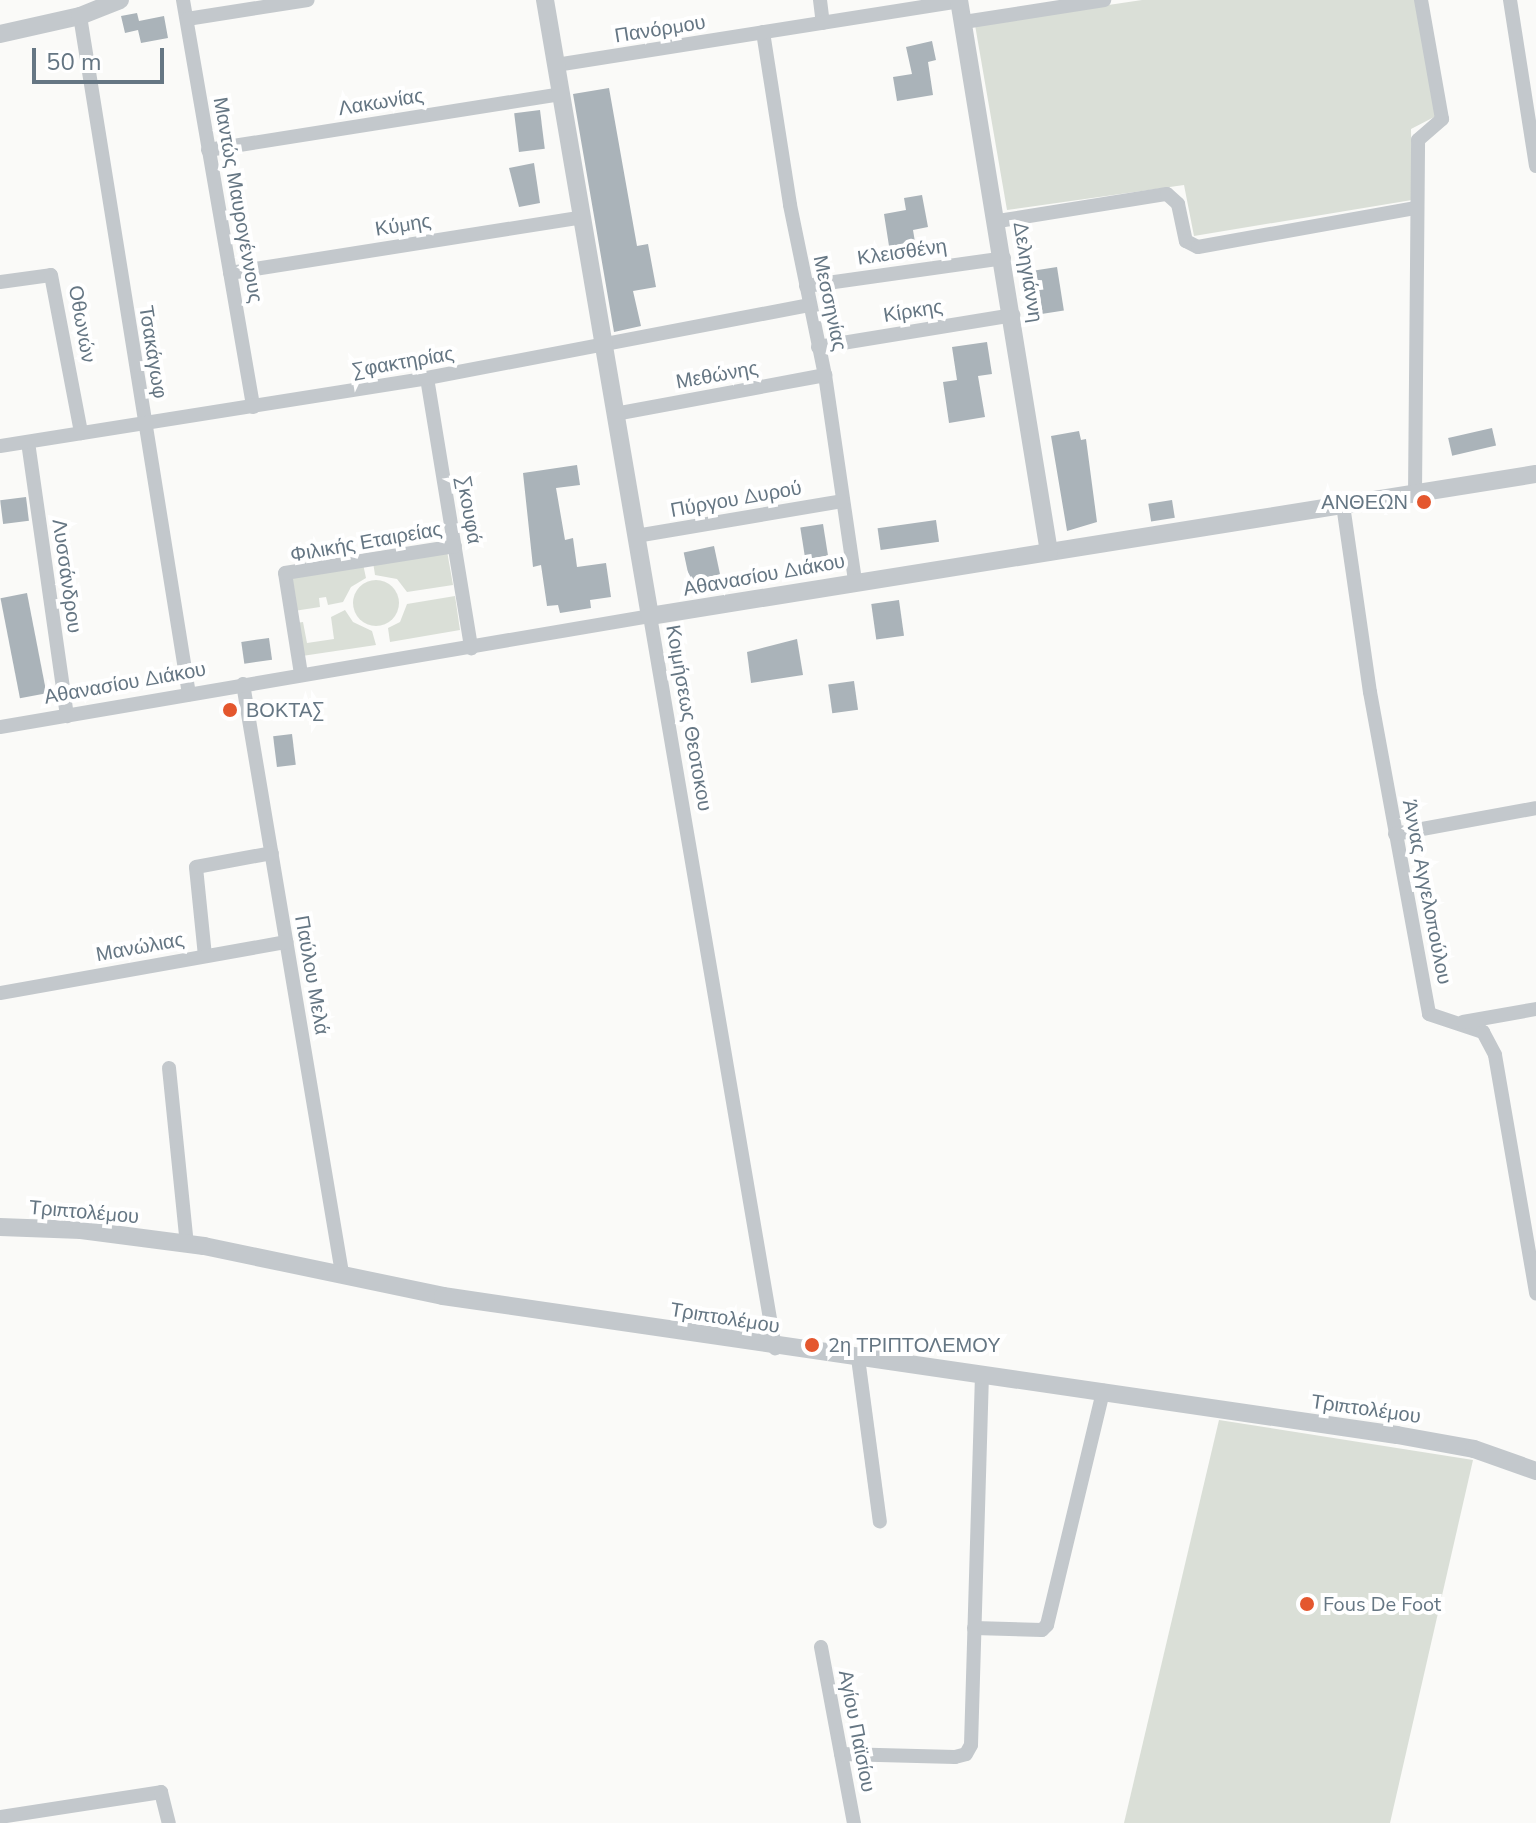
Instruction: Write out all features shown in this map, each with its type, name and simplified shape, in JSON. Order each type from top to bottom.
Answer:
[{"type":"street","points":[[0,34],[80,16],[120,0]]},
{"type":"street","name":"Μαντώς Μαυρογέννους","points":[[183,0],[253,407]]},
{"type":"street","points":[[187,19],[308,0]]},
{"type":"street","name":"Κοιμήσεως Θεοτοκου","points":[[545,0],[775,1348]]},
{"type":"street","points":[[820,0],[823,23]]},
{"type":"street","name":"Πανόρμου","points":[[556,65],[960,0]]},
{"type":"street","name":"Δεληγιάννη","points":[[960,0],[1049,552]]},
{"type":"street","points":[[964,22],[1104,0]]},
{"type":"street","points":[[1415,494],[1415,208],[1418,140],[1442,119],[1421,0]]},
{"type":"street","points":[[1510,0],[1536,166]]},
{"type":"street","name":"Τσακάγωφ","points":[[80,16],[189,694]]},
{"type":"street","name":"Μεσσηνίας","points":[[763,32],[806,286],[825,375],[855,581]]},
{"type":"street","name":"Λακωνίας","points":[[208,150],[561,94]]},
{"type":"street","points":[[998,221],[1167,194],[1178,204],[1186,241],[1198,247],[1415,208]]},
{"type":"street","name":"Κύμης","points":[[230,273],[582,217]]},
{"type":"street","name":"Κλεισθένη","points":[[806,286],[1004,258]]},
{"type":"street","name":"Οθωνών","points":[[0,282],[51,275],[81,433]]},
{"type":"street","name":"Σφακτηρίας","points":[[0,446],[427,378],[604,347],[617,338],[810,305]]},
{"type":"street","name":"Κίρκης","points":[[818,347],[1013,315]]},
{"type":"street","name":"Μεθώνης","points":[[615,414],[825,375]]},
{"type":"street","name":"Σκουφά","points":[[427,378],[471,648]]},
{"type":"street","name":"Λυσσάνδρου","points":[[28,442],[67,716]]},
{"type":"street","name":"Αθανασίου Διάκου","points":[[0,727],[855,581],[1536,474]]},
{"type":"street","name":"Πύργου Δυρού","points":[[636,536],[842,501]]},
{"type":"street","name":"Άννας Αγγελοπούλου","points":[[1343,505],[1395,834],[1429,1014],[1462,1022],[1483,1032],[1495,1055],[1536,1293]]},
{"type":"street","name":"Φιλικής Εταιρείας","points":[[301,674],[285,573],[455,546]]},
{"type":"street","name":"Παύλου Μελά","points":[[243,684],[342,1273]]},
{"type":"street","points":[[1395,834],[1536,808]]},
{"type":"street","points":[[205,956],[196,867],[272,853]]},
{"type":"street","name":"Μανώλιας","points":[[0,992],[287,942]]},
{"type":"street","points":[[1462,1022],[1536,1009]]},
{"type":"street","points":[[169,1068],[187,1244]]},
{"type":"street","name":"Τριπτολέμου","points":[[0,1227],[187,1244],[342,1273],[443,1296],[775,1348],[982,1373],[1459,1446],[1536,1471]]},
{"type":"street","points":[[858,1358],[880,1522]]},
{"type":"street","points":[[841,1754],[966,1754],[971,1745],[982,1373]]},
{"type":"street","points":[[974,1628],[1042,1630],[1047,1625],[1103,1391]]},
{"type":"street","name":"Αγίου Παϊσίου","points":[[821,1647],[854,1823]]},
{"type":"street","points":[[0,1817],[161,1792],[169,1823]]},
{"type":"shaded area","points":[[1142,0],[1422,0],[1440,114],[1411,129],[1412,200],[1194,236],[1184,185],[1007,210],[975,25]]},
{"type":"shaded area","points":[[447,551],[453,585],[407,592],[397,579],[375,575],[373,562]]},
{"type":"shaded area","points":[[363,564],[366,578],[351,587],[343,602],[328,605],[326,597],[319,598],[320,607],[294,611],[288,576]]},
{"type":"shaded area","points":[[376,580],[385,581],[392,587],[398,594],[398,612],[392,619],[385,625],[376,626],[367,625],[360,619],[354,612],[353,603],[354,594],[360,587],[367,581]]},
{"type":"shaded area","points":[[455,596],[460,630],[390,642],[388,628],[400,622],[407,604]]},
{"type":"shaded area","points":[[345,610],[353,622],[372,631],[376,645],[302,656],[296,623],[303,622],[307,643],[334,639],[331,617]]},
{"type":"shaded area","name":"Fous De Foot","points":[[1219,1420],[1473,1460],[1390,1823],[1124,1823]]},
{"type":"building","points":[[137,13],[139,21],[164,16],[168,38],[141,43],[138,30],[125,33],[121,16]]},
{"type":"building","points":[[932,41],[936,60],[928,62],[933,95],[897,101],[893,77],[912,74],[906,47]]},
{"type":"building","points":[[609,88],[637,246],[648,244],[656,287],[633,291],[641,326],[614,332],[573,94]]},
{"type":"building","points":[[540,110],[545,149],[519,152],[514,113]]},
{"type":"building","points":[[534,163],[540,203],[519,207],[509,168]]},
{"type":"building","points":[[922,195],[928,227],[913,230],[915,242],[889,246],[884,214],[906,210],[904,198]]},
{"type":"building","points":[[1057,267],[1064,310],[1030,316],[1023,272]]},
{"type":"building","points":[[987,342],[992,374],[978,376],[985,417],[949,423],[943,382],[957,380],[952,347]]},
{"type":"building","points":[[1492,428],[1496,446],[1452,456],[1448,438]]},
{"type":"building","points":[[1079,431],[1081,440],[1086,439],[1097,522],[1067,531],[1051,436]]},
{"type":"building","points":[[577,465],[580,485],[556,488],[565,540],[573,538],[577,567],[606,563],[611,597],[590,600],[591,608],[560,613],[558,605],[547,606],[541,565],[533,567],[523,473]]},
{"type":"building","points":[[26,497],[29,521],[3,524],[0,500]]},
{"type":"building","points":[[1172,500],[1175,518],[1151,522],[1148,504]]},
{"type":"building","points":[[936,520],[939,542],[881,550],[878,528]]},
{"type":"building","points":[[823,524],[828,556],[805,559],[800,528]]},
{"type":"building","points":[[714,546],[720,574],[690,581],[684,552]]},
{"type":"building","points":[[27,593],[46,693],[20,698],[0,598]]},
{"type":"building","points":[[899,600],[904,636],[876,640],[871,604]]},
{"type":"building","points":[[269,638],[272,660],[244,664],[241,642]]},
{"type":"building","points":[[797,639],[803,675],[751,683],[747,652]]},
{"type":"building","points":[[854,681],[858,710],[832,713],[828,685]]},
{"type":"building","points":[[292,734],[296,765],[277,767],[273,736]]},
{"type":"place","name":"ΑΝΘΕΩΝ","points":[[1424,502]]},
{"type":"place","name":"ΒΟΚΤΑΣ","points":[[230,710]]},
{"type":"place","name":"2η ΤΡΙΠΤΟΛΕΜΟΥ","points":[[812,1345]]},
{"type":"place","name":"Fous De Foot","points":[[1307,1604]]}]
